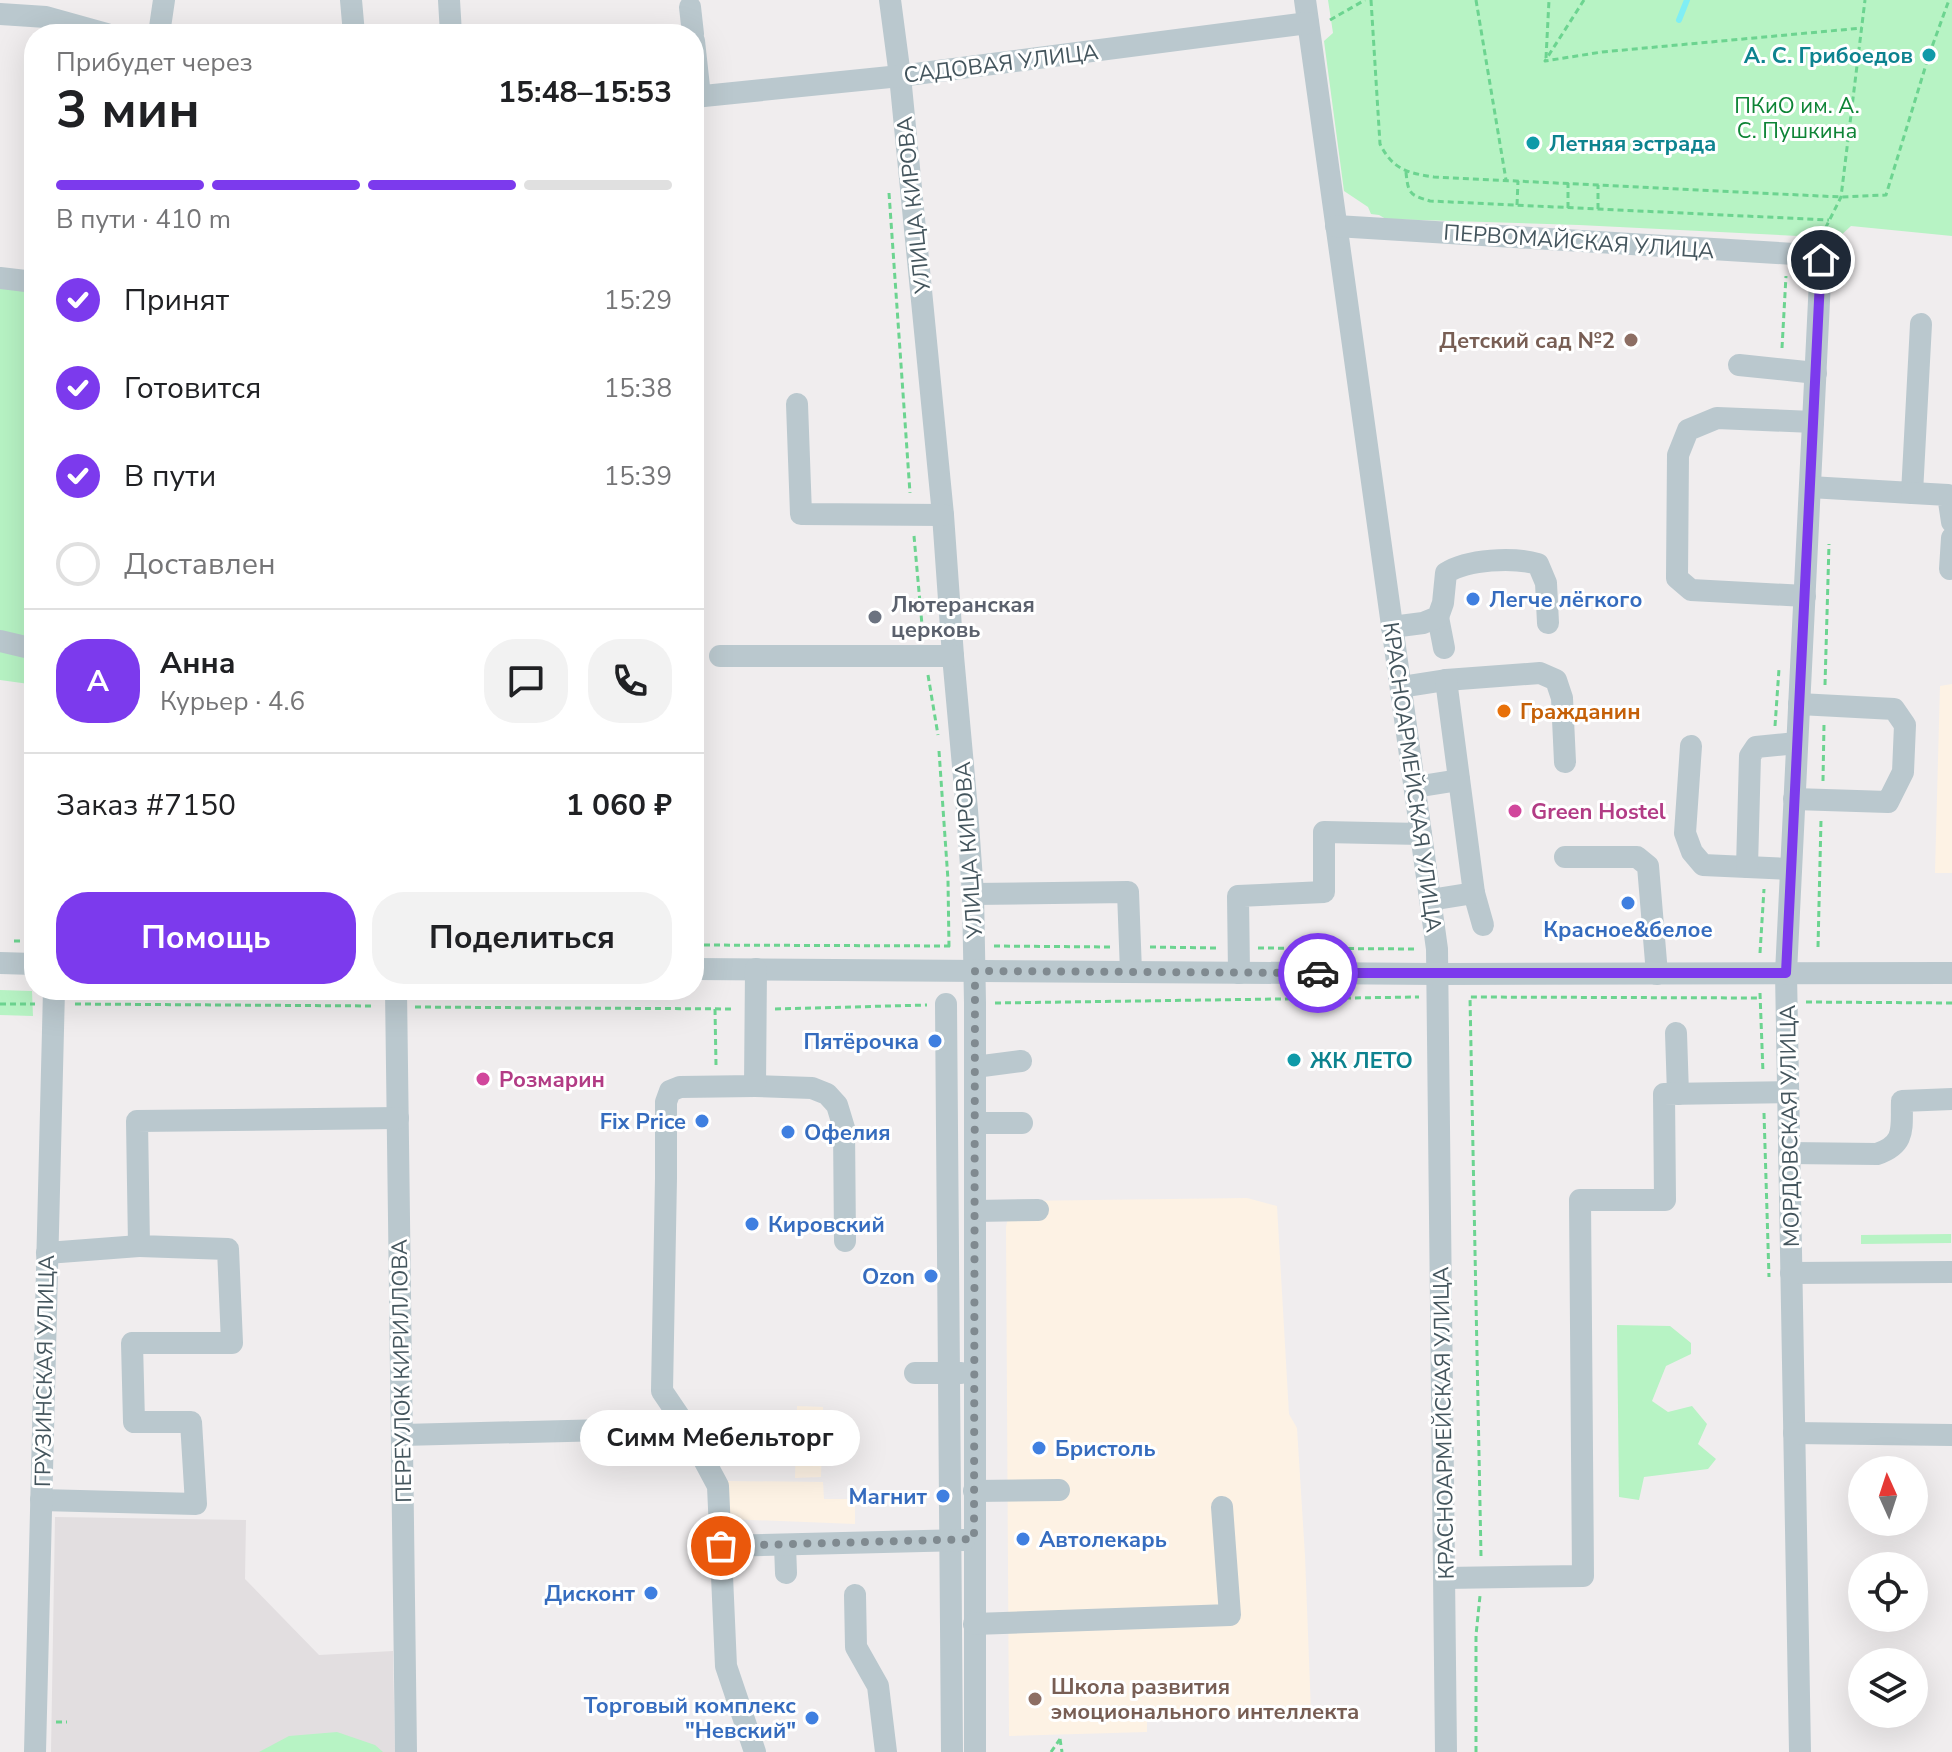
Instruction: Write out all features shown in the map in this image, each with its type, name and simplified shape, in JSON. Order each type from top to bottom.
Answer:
[{"type":"street","points":[[160,24],[164,0]]},
{"type":"street","points":[[351,0],[353,24]]},
{"type":"street","points":[[449,0],[450,24]]},
{"type":"street","name":"УЛИЦА КИРОВА","points":[[890,0],[943,515],[973,894],[975,1752]]},
{"type":"street","name":"КРАСНОАРМЕЙСКАЯ УЛИЦА","points":[[1305,0],[1318,22],[1336,226],[1437,949],[1446,1752]]},
{"type":"street","points":[[690,7],[692,24]]},
{"type":"street","points":[[0,14],[46,17],[71,24]]},
{"type":"street","name":"САДОВАЯ УЛИЦА","points":[[704,95],[900,76],[1318,22]]},
{"type":"street","name":"ПЕРВОМАЙСКАЯ УЛИЦА","points":[[1336,226],[1794,254],[1825,252]]},
{"type":"street","name":"МОРДОВСКАЯ УЛИЦА","points":[[1800,1752],[1786,973],[1813,422],[1825,252]]},
{"type":"street","points":[[0,278],[24,281]]},
{"type":"street","points":[[1912,493],[1921,324]]},
{"type":"street","points":[[1739,365],[1816,373]]},
{"type":"street","points":[[797,404],[801,514],[943,515]]},
{"type":"street","points":[[1805,596],[1691,590],[1677,578],[1678,455],[1688,430],[1717,418],[1813,422]]},
{"type":"street","points":[[1810,487],[1948,495],[1952,522]]},
{"type":"street","points":[[1950,569],[1952,538]]},
{"type":"street","points":[[1444,648],[1438,617],[1443,603],[1446,573],[1457,567],[1523,560],[1538,564],[1546,583],[1548,623]]},
{"type":"street","points":[[1392,627],[1423,623],[1438,617]]},
{"type":"street","points":[[0,641],[24,647]]},
{"type":"street","points":[[720,656],[953,656]]},
{"type":"street","points":[[1401,687],[1446,680],[1540,673],[1556,680],[1562,698],[1565,762]]},
{"type":"street","points":[[1446,680],[1474,893],[1483,925]]},
{"type":"street","points":[[1794,799],[1888,802],[1903,772],[1905,725],[1894,709],[1799,704]]},
{"type":"street","points":[[1756,868],[1750,756],[1756,747],[1797,743]]},
{"type":"street","points":[[1691,746],[1685,833],[1692,852],[1703,865],[1791,869]]},
{"type":"street","points":[[1415,787],[1459,780]]},
{"type":"street","points":[[1239,973],[1238,896],[1324,892],[1324,832],[1421,834]]},
{"type":"street","points":[[1565,857],[1637,857],[1648,866],[1657,974]]},
{"type":"street","points":[[973,894],[1128,892],[1131,972]]},
{"type":"street","points":[[1430,900],[1474,893]]},
{"type":"street","points":[[0,963],[24,964]]},
{"type":"street","points":[[704,969],[1239,973],[1438,986],[1657,974],[1952,973]]},
{"type":"street","points":[[755,1086],[756,969]]},
{"type":"street","name":"ГРУЗИНСКАЯ УЛИЦА","points":[[35,1752],[53,1000]]},
{"type":"street","name":"ПЕРЕУЛОК КИРИЛЛОВА","points":[[396,1000],[406,1752]]},
{"type":"street","points":[[946,1004],[952,1752]]},
{"type":"street","points":[[1676,1033],[1678,1094]]},
{"type":"street","points":[[975,1067],[1021,1061]]},
{"type":"street","points":[[755,1752],[726,1666],[718,1486],[687,1428],[662,1391],[666,1102],[670,1091],[680,1087],[755,1086],[785,1080],[827,1094],[837,1105],[844,1128],[845,1241]]},
{"type":"street","points":[[1445,1578],[1583,1576],[1580,1200],[1665,1200],[1664,1094],[1788,1092]]},
{"type":"street","points":[[1789,1153],[1877,1154],[1891,1149],[1901,1134],[1902,1101],[1952,1099]]},
{"type":"street","points":[[139,1246],[137,1121],[398,1118]]},
{"type":"street","points":[[975,1123],[1022,1123]]},
{"type":"street","points":[[975,1211],[1038,1210]]},
{"type":"street","points":[[41,1500],[196,1504],[191,1422],[134,1422],[132,1343],[232,1343],[228,1249],[139,1246],[47,1253]]},
{"type":"street","points":[[1791,1273],[1952,1272]]},
{"type":"street","points":[[915,1373],[975,1373]]},
{"type":"street","points":[[402,1435],[687,1428]]},
{"type":"street","points":[[1794,1433],[1952,1435]]},
{"type":"street","points":[[974,1491],[1059,1490]]},
{"type":"street","points":[[974,1624],[1230,1615],[1222,1507]]},
{"type":"street","points":[[721,1546],[974,1539]]},
{"type":"street","points":[[785,1545],[786,1573]]},
{"type":"street","points":[[855,1595],[856,1647],[878,1686],[886,1752]]},
{"type":"path","points":[[1318,22],[1365,0]]},
{"type":"path","points":[[1371,0],[1380,144],[1386,156],[1406,172],[1434,177],[1841,197],[1886,195],[1949,0]]},
{"type":"path","points":[[1476,0],[1506,180]]},
{"type":"path","points":[[1545,61],[1549,0]]},
{"type":"path","points":[[1545,61],[1584,0]]},
{"type":"path","points":[[1825,252],[1820,237],[1841,197],[1865,0]]},
{"type":"path","points":[[1545,61],[1602,52],[1862,28]]},
{"type":"path","points":[[1406,172],[1407,187],[1413,195],[1430,201],[1829,220]]},
{"type":"path","points":[[1517,205],[1518,181]]},
{"type":"path","points":[[1568,183],[1568,208]]},
{"type":"path","points":[[1598,185],[1598,209]]},
{"type":"path","points":[[1781,369],[1786,264]]},
{"type":"path","points":[[1818,947],[1830,535]]},
{"type":"path","points":[[1774,744],[1779,669]]},
{"type":"path","points":[[1756,868],[1760,998]]},
{"type":"path","points":[[11,941],[24,941]]},
{"type":"path","points":[[704,945],[1437,949]]},
{"type":"path","points":[[975,1003],[1438,986]]},
{"type":"path","points":[[0,1004],[30,1000]]},
{"type":"path","points":[[454,1000],[715,1009],[946,1004]]},
{"type":"path","points":[[715,1009],[716,1086]]},
{"type":"path","points":[[57,1722],[67,1722]]},
{"type":"path","points":[[1051,1752],[1060,1739],[1062,1752]]},
{"type":"shaded area","points":[[1952,684],[1952,873],[1935,873],[1940,686]]},
{"type":"shaded area","points":[[1247,1198],[1277,1206],[1289,1414],[1297,1428],[1311,1712],[1147,1719],[1147,1732],[1009,1736],[1006,1227],[1012,1201]]},
{"type":"shaded area","points":[[797,1406],[823,1407],[821,1477],[795,1478]]},
{"type":"shaded area","points":[[727,1481],[823,1482],[824,1499],[855,1499],[855,1524],[727,1519]]},
{"type":"shaded area","points":[[55,1517],[246,1520],[245,1579],[319,1655],[393,1651],[395,1752],[51,1752]]},
{"type":"green space","name":"ПКиО им. А. С. Пушкина","points":[[1328,0],[1952,0],[1952,236],[1851,226],[1838,238],[1386,219],[1371,214],[1368,207],[1344,191],[1324,41],[1333,33]]},
{"type":"green space","points":[[0,287],[24,290],[24,683],[0,680]]},
{"type":"green space","points":[[0,990],[24,991],[24,1000],[32,1000],[33,1016],[0,1015]]},
{"type":"green space","points":[[1951,1234],[1951,1243],[1861,1244],[1861,1235]]},
{"type":"green space","points":[[1617,1325],[1670,1326],[1691,1343],[1691,1354],[1666,1366],[1652,1401],[1668,1412],[1692,1406],[1707,1424],[1698,1444],[1716,1459],[1708,1469],[1644,1477],[1639,1500],[1619,1497]]},
{"type":"green space","points":[[337,1732],[375,1745],[383,1752],[259,1752],[289,1736]]},
{"type":"waterway","points":[[1679,20],[1687,0]]},
{"type":"way so far","points":[[721,1546],[974,1539],[975,971],[1318,973]]},
{"type":"place","name":"А. С. Грибоедов","points":[[1929,55]]},
{"type":"place","name":"Летняя эстрада","points":[[1533,143]]},
{"type":"place","name":"Детский сад №2","points":[[1631,340]]},
{"type":"place","name":"Легче лёгкого","points":[[1473,599]]},
{"type":"place","name":"Лютеранская церковь","points":[[875,617]]},
{"type":"place","name":"Гражданин","points":[[1504,711]]},
{"type":"place","name":"Green Hostel","points":[[1515,811]]},
{"type":"place","name":"Красное&белое","points":[[1628,903]]},
{"type":"place","name":"Пятёрочка","points":[[935,1041]]},
{"type":"place","name":"ЖК ЛЕТО","points":[[1294,1060]]},
{"type":"place","name":"Розмарин","points":[[483,1079]]},
{"type":"place","name":"Fix Price","points":[[702,1121]]},
{"type":"place","name":"Офелия","points":[[788,1132]]},
{"type":"place","name":"Кировский","points":[[752,1224]]},
{"type":"place","name":"Ozon","points":[[931,1276]]},
{"type":"place","name":"Бристоль","points":[[1039,1448]]},
{"type":"place","name":"Магнит","points":[[943,1496]]},
{"type":"place","name":"Автолекарь","points":[[1023,1539]]},
{"type":"place","name":"Симм Мебельторг","points":[[721,1546]]},
{"type":"place","name":"Дисконт","points":[[651,1593]]},
{"type":"place","name":"Школа развития эмоционального интеллекта","points":[[1035,1699]]},
{"type":"place","name":"Торговый комплекс \"Невский\"","points":[[812,1718]]},
{"type":"route","points":[[1318,973],[1786,973],[1821,260]]}]
